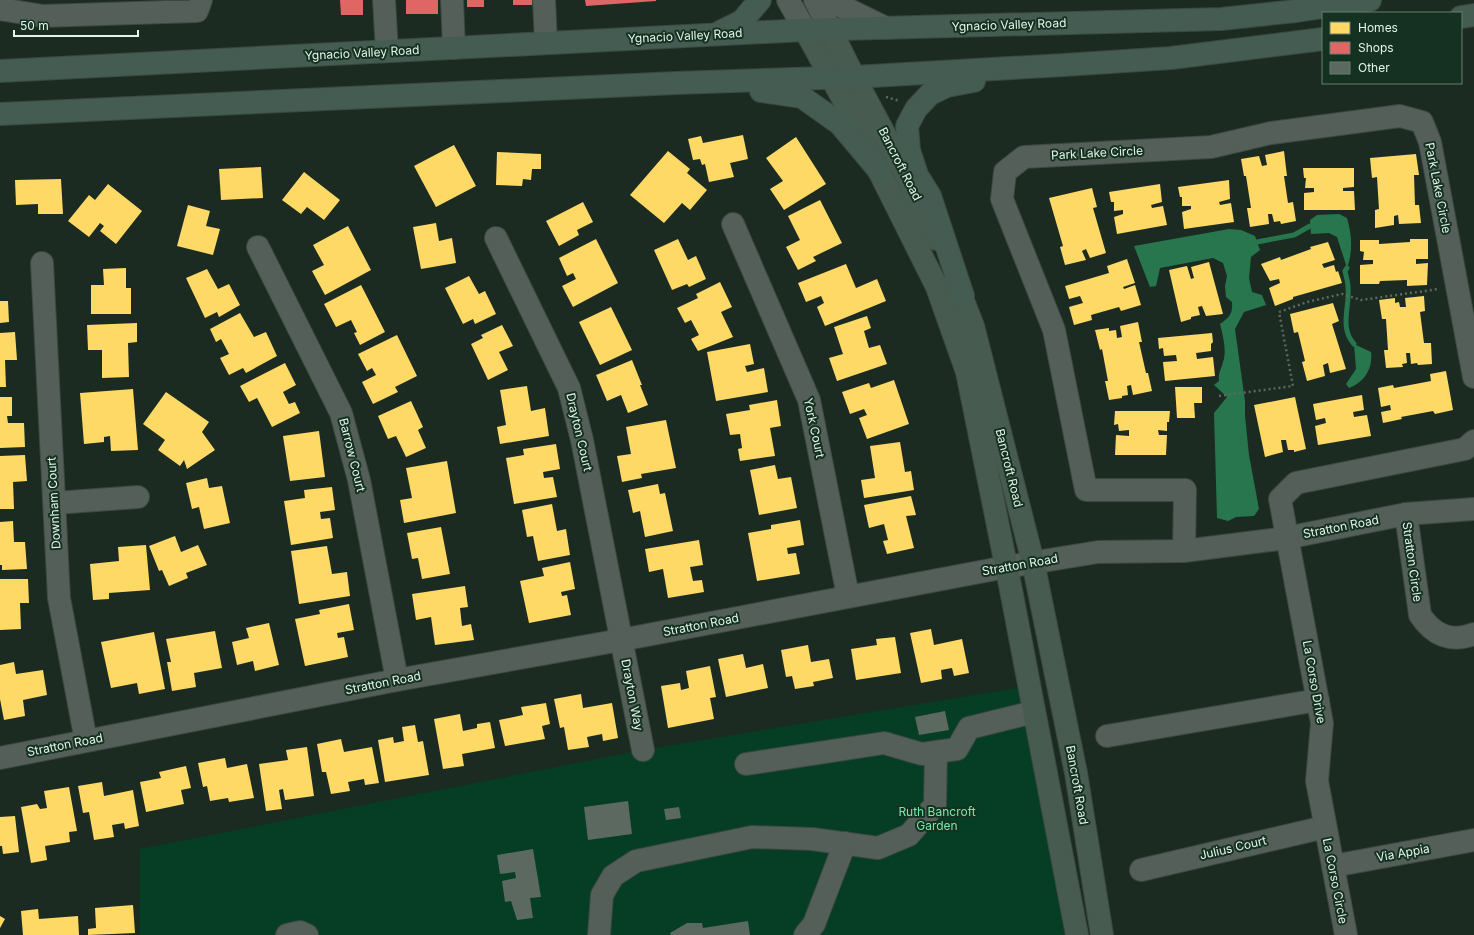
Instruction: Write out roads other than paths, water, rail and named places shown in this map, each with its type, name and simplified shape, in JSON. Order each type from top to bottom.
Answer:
[{"type":"highway","points":[[715,35],[742,21],[760,0]]},
{"type":"highway","name":"Ygnacio Valley Road","points":[[0,71],[805,30],[1221,19],[1296,11],[1370,0]]},
{"type":"highway","points":[[1462,17],[1474,15]]},
{"type":"highway","points":[[0,114],[676,83],[854,77],[1172,58],[1322,39]]},
{"type":"highway","points":[[963,296],[930,196],[917,175],[909,150],[907,126],[921,102],[930,94],[947,86],[1064,65]]},
{"type":"highway","points":[[676,83],[726,91],[767,90],[802,97],[840,124],[881,173]]},
{"type":"main road","name":"Bancroft Road","points":[[830,29],[854,77],[902,165],[963,296],[973,326],[1033,562],[1076,773],[1102,935]]},
{"type":"main road","name":"Bancroft Road","points":[[805,30],[832,78],[881,173],[937,287],[967,372],[1077,935]]},
{"type":"street","points":[[8,6],[43,16],[197,10],[201,0]]},
{"type":"street","points":[[384,0],[387,52]]},
{"type":"street","points":[[452,0],[454,48]]},
{"type":"street","points":[[544,0],[546,43]]},
{"type":"street","points":[[788,0],[805,30]]},
{"type":"street","points":[[815,0],[830,29]]},
{"type":"street","points":[[835,0],[842,6],[886,28]]},
{"type":"street","name":"Park Lake Circle","points":[[1184,551],[1185,490],[1086,490],[1054,330],[1002,199],[1005,172],[1024,158],[1211,147],[1270,133],[1400,116],[1422,122],[1430,142],[1474,377]]},
{"type":"street","name":"York Court","points":[[733,224],[809,400],[848,596]]},
{"type":"street","name":"Drayton Court","points":[[496,238],[569,388],[582,440],[621,640]]},
{"type":"street","name":"Barrow Court","points":[[258,247],[341,412],[359,480],[398,680]]},
{"type":"street","name":"Downham Court","points":[[42,263],[59,598],[86,741]]},
{"type":"street","points":[[1286,538],[1280,499],[1296,483],[1465,449],[1474,441]]},
{"type":"street","points":[[54,503],[138,498]]},
{"type":"street","name":"Stratton Circle","points":[[1474,509],[1406,514],[1420,615],[1425,624],[1437,633],[1450,638],[1462,639],[1474,634]]},
{"type":"street","name":"Stratton Road","points":[[0,758],[398,680],[621,640],[1006,566],[1098,552],[1184,551],[1286,538],[1406,514]]},
{"type":"street","name":"La Corso Drive","points":[[1286,538],[1322,723],[1318,781],[1325,827]]},
{"type":"street","name":"Drayton Way","points":[[621,640],[643,750]]},
{"type":"street","points":[[1107,736],[1318,700]]},
{"type":"street","points":[[746,764],[884,743],[922,754],[957,749],[969,728],[1034,712]]},
{"type":"street","points":[[599,935],[602,895],[613,876],[636,861],[752,837],[812,839],[878,848],[909,835],[935,805],[936,752]]},
{"type":"street","name":"La Corso Circle","points":[[1325,827],[1346,935]]},
{"type":"street","name":"Julius Court","points":[[1141,870],[1325,827]]},
{"type":"street","name":"Via Appia","points":[[1333,866],[1474,840]]},
{"type":"street","points":[[805,935],[814,924],[845,843]]},
{"type":"street","points":[[287,935],[300,932],[307,935]]},
{"type":"waterway","points":[[1257,242],[1294,235],[1310,226]]},
{"type":"waterway","points":[[1347,268],[1345,271],[1348,283],[1346,324],[1347,331],[1354,344]]},
{"type":"park label","name":"Ruth Bancroft Garden","points":[[937,819]]}]
